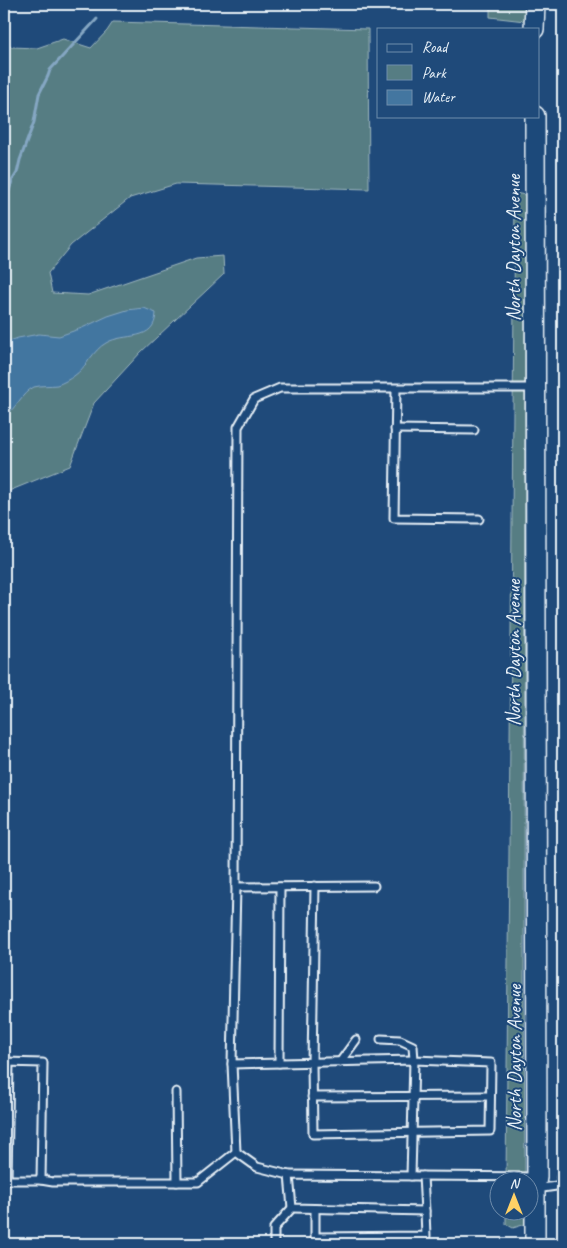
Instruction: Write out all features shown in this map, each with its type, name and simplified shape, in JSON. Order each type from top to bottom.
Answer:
[{"type":"main road","points":[[534,28],[535,4]]},
{"type":"main road","name":"North Dayton Avenue","points":[[535,118],[536,1170]]},
{"type":"main road","name":"North Dayton Avenue","points":[[536,1220],[536,1244]]},
{"type":"lane","points":[[236,1152],[232,1064],[236,887],[238,427],[254,399],[280,388],[535,388]]},
{"type":"lane","points":[[396,389],[394,518],[479,519]]},
{"type":"lane","points":[[395,429],[474,430]]},
{"type":"lane","points":[[279,1064],[280,886]]},
{"type":"lane","points":[[232,1064],[279,1064],[312,1063],[340,1062],[414,1060],[491,1064],[490,1132],[313,1134],[312,1063],[315,886]]},
{"type":"lane","points":[[236,887],[374,886]]},
{"type":"lane","points":[[381,1039],[400,1040],[413,1046],[411,1176]]},
{"type":"lane","points":[[340,1062],[356,1040]]},
{"type":"lane","points":[[41,1180],[43,1062],[6,1062],[5,1180],[53,1182],[198,1182],[236,1152]]},
{"type":"lane","points":[[176,1092],[177,1182]]},
{"type":"lane","points":[[312,1097],[490,1096]]},
{"type":"lane","points":[[236,1152],[257,1167],[289,1175],[423,1176],[490,1180]]},
{"type":"lane","points":[[274,1244],[274,1228],[292,1208],[289,1175]]},
{"type":"lane","points":[[540,1183],[563,1186],[561,1177],[563,1175]]},
{"type":"lane","points":[[315,1209],[315,1237],[426,1236],[423,1176]]},
{"type":"lane","points":[[292,1208],[425,1212]]},
{"type":"green space","points":[[490,4],[525,4],[525,21],[490,17]]},
{"type":"green space","points":[[113,22],[368,29],[369,189],[176,184],[130,198],[71,245],[48,273],[52,293],[88,295],[196,258],[223,256],[224,274],[141,352],[94,403],[70,466],[4,493],[4,41],[11,47],[37,48],[63,39],[91,48]]},
{"type":"green space","points":[[515,193],[525,195],[525,1170],[506,1170]]},
{"type":"green space","points":[[506,1220],[526,1220],[526,1224],[513,1228],[506,1224]]},
{"type":"water","points":[[144,308],[156,313],[150,329],[144,333],[106,343],[97,350],[74,376],[57,385],[34,387],[4,416],[4,343],[39,334],[59,336],[108,316],[127,310]]},
{"type":"waterway","points":[[4,200],[17,173],[34,122],[39,94],[50,70],[97,19]]}]
